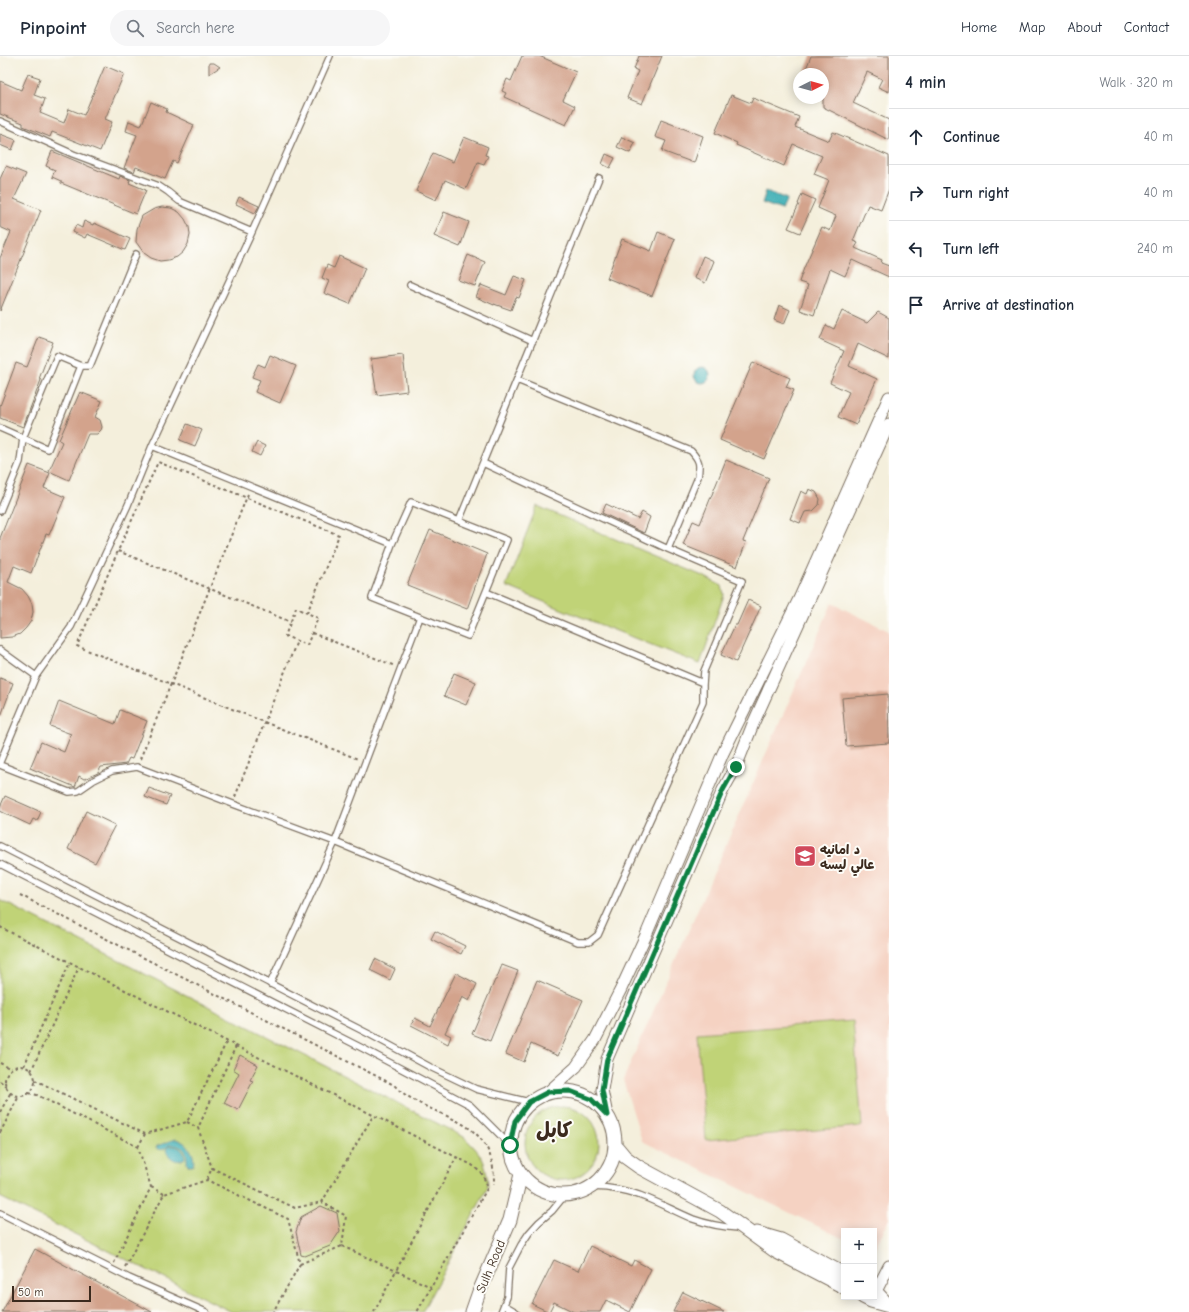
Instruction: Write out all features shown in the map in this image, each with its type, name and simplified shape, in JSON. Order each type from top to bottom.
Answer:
[{"type":"street","points":[[889,397],[802,592],[723,754],[646,935],[595,1040],[576,1067],[548,1092],[529,1102],[515,1121],[510,1145],[520,1174],[533,1186],[548,1193],[566,1195],[590,1187],[608,1169],[615,1145],[602,1090],[607,1059],[723,790],[736,767],[753,724],[889,424]]},
{"type":"street","points":[[771,656],[781,662]]},
{"type":"street","points":[[548,1092],[570,1091],[591,1099],[607,1115]]},
{"type":"street","points":[[615,1145],[625,1157],[639,1167],[720,1211],[775,1251],[841,1285]]},
{"type":"street","name":"Sulh Road","points":[[472,1312],[510,1220],[520,1174]]},
{"type":"street","points":[[744,1229],[781,1240],[841,1272]]},
{"type":"street","points":[[877,1286],[889,1266]]},
{"type":"street","points":[[877,1298],[889,1306]]},
{"type":"lane","points":[[330,56],[252,232],[152,446],[128,505],[71,627],[36,676],[0,763],[69,792],[78,791],[94,780],[112,771],[137,767],[335,842],[578,942],[589,942],[598,935],[703,702],[704,671],[742,581],[668,549],[483,463]]},
{"type":"lane","points":[[0,121],[79,156],[158,186],[179,201],[252,232]]},
{"type":"lane","points":[[459,521],[599,178]]},
{"type":"lane","points":[[0,512],[20,462],[24,438],[57,356],[81,366],[90,366],[136,254]]},
{"type":"lane","points":[[410,285],[533,342]]},
{"type":"lane","points":[[0,428],[48,448],[81,366]]},
{"type":"lane","points":[[517,380],[692,451],[698,458],[700,465],[698,477],[668,549]]},
{"type":"lane","points":[[152,446],[392,544]]},
{"type":"lane","points":[[411,502],[459,521],[507,540],[468,636],[372,598],[392,544],[411,502]]},
{"type":"lane","points":[[486,592],[703,683]]},
{"type":"lane","points":[[270,984],[335,842],[420,617]]},
{"type":"lane","points":[[0,650],[36,676]]},
{"type":"lane","points":[[0,846],[369,1034],[430,1067],[476,1089],[529,1102]]},
{"type":"lane","points":[[0,864],[470,1105],[510,1145]]},
{"type":"lane","points":[[590,1187],[622,1190],[646,1198],[694,1219],[723,1227],[744,1229]]},
{"type":"lane","points":[[501,1312],[507,1297],[509,1268],[529,1233],[566,1195]]},
{"type":"lane","points":[[0,1213],[111,1269],[206,1312]]},
{"type":"lane","points":[[504,1306],[516,1312]]},
{"type":"path","points":[[307,613],[338,535],[158,462],[77,646],[264,722],[365,761]]},
{"type":"path","points":[[137,767],[250,487]]},
{"type":"path","points":[[118,551],[291,622]]},
{"type":"path","points":[[296,608],[307,613],[318,618],[307,645],[285,636],[296,608]]},
{"type":"path","points":[[312,633],[400,668]]},
{"type":"path","points":[[233,804],[297,640]]},
{"type":"path","points":[[20,896],[394,1085],[403,1094],[467,1127],[483,1141],[491,1156],[494,1184]]},
{"type":"path","points":[[0,927],[472,1165],[482,1174],[488,1187],[417,1312]]},
{"type":"path","points":[[24,1066],[70,962]]},
{"type":"path","points":[[31,1071],[80,967]]},
{"type":"path","points":[[187,1122],[227,1041]]},
{"type":"path","points":[[198,1128],[236,1046]]},
{"type":"path","points":[[0,1063],[11,1069]]},
{"type":"path","points":[[0,1081],[7,1088],[11,1092],[19,1096],[24,1095],[29,1093],[35,1085],[34,1074],[24,1066],[11,1069],[6,1075],[7,1088]]},
{"type":"path","points":[[35,1080],[144,1134],[187,1122],[198,1128],[212,1168],[207,1180]]},
{"type":"path","points":[[0,1112],[11,1092]]},
{"type":"path","points":[[29,1093],[37,1095],[138,1147]]},
{"type":"path","points":[[0,1133],[19,1096]]},
{"type":"path","points":[[322,1202],[374,1116]]},
{"type":"path","points":[[144,1134],[138,1147],[151,1187],[164,1194]]},
{"type":"path","points":[[374,1312],[456,1158]]},
{"type":"path","points":[[212,1168],[295,1208],[322,1202],[346,1216],[342,1246]]},
{"type":"path","points":[[122,1274],[164,1194],[207,1180],[288,1219],[300,1264]]},
{"type":"path","points":[[111,1269],[151,1187]]},
{"type":"path","points":[[273,1312],[300,1264],[342,1246],[431,1287]]},
{"type":"shaded area","name":"د امانیه عالي لیسه","points":[[832,603],[889,631],[889,1220],[877,1244],[877,1228],[841,1228],[841,1238],[642,1141],[623,1080]]},
{"type":"green space","points":[[537,506],[705,577],[722,586],[724,595],[700,664],[506,586]]},
{"type":"green space","points":[[0,900],[464,1137],[479,1154],[485,1164],[488,1187],[422,1312],[232,1312],[0,1197]]},
{"type":"green space","points":[[853,1021],[862,1126],[706,1140],[697,1033]]},
{"type":"green space","points":[[562,1106],[576,1109],[588,1117],[596,1129],[599,1143],[596,1157],[588,1169],[576,1177],[562,1180],[548,1177],[536,1169],[528,1157],[525,1143],[528,1129],[536,1117],[548,1109]]},
{"type":"water","points":[[766,191],[787,199],[782,210],[762,203]]},
{"type":"water","points":[[702,367],[709,372],[710,375],[705,382],[702,383],[695,378],[694,375],[699,368]]},
{"type":"water","points":[[175,1139],[183,1142],[190,1149],[194,1162],[193,1166],[189,1166],[187,1164],[186,1153],[179,1146],[169,1145],[162,1150],[156,1148],[157,1146]]},
{"type":"water","points":[[168,1146],[180,1148],[184,1152],[185,1158],[180,1161],[171,1158],[166,1150]]},
{"type":"building","points":[[522,56],[539,56],[576,72],[563,100],[575,106],[566,125],[504,97],[506,93],[502,91],[507,79],[511,81]]},
{"type":"building","points":[[639,56],[662,56],[642,104],[627,98],[638,71],[634,69]]},
{"type":"building","points":[[811,56],[889,56],[889,92],[878,87],[882,79],[867,72],[853,103],[889,120],[889,140],[823,107],[823,104],[829,104],[829,68],[806,68]]},
{"type":"building","points":[[209,63],[214,63],[220,67],[209,74]]},
{"type":"building","points":[[105,66],[124,74],[105,119],[112,122],[100,151],[52,132],[50,137],[23,126],[23,123],[0,114],[0,81],[21,90],[28,74],[40,78],[34,95],[45,99],[40,113],[64,123],[69,109],[84,115]]},
{"type":"building","points":[[731,95],[751,103],[753,98],[799,117],[795,127],[829,141],[833,132],[889,156],[889,189],[881,210],[868,205],[853,241],[858,243],[855,248],[882,260],[881,263],[889,266],[889,277],[852,260],[845,276],[830,269],[814,315],[800,310],[808,285],[799,282],[804,268],[822,227],[830,231],[836,216],[818,208],[829,180],[814,174],[822,156],[793,144],[784,166],[736,145],[737,143],[715,133]]},
{"type":"building","points":[[151,102],[167,109],[166,112],[194,125],[177,163],[173,161],[165,179],[136,167],[134,172],[124,168],[137,135],[126,131],[129,121],[141,126]]},
{"type":"building","points":[[661,120],[703,136],[694,163],[662,151],[666,141],[655,137]]},
{"type":"building","points":[[0,134],[16,140],[12,150],[0,145]]},
{"type":"building","points":[[464,137],[488,147],[485,155],[488,156],[484,164],[478,162],[466,189],[445,180],[436,200],[416,191],[433,153],[453,162]]},
{"type":"building","points":[[622,137],[635,143],[630,153],[617,147]]},
{"type":"building","points":[[52,151],[119,179],[120,176],[130,180],[129,183],[146,190],[136,214],[61,183],[61,181],[52,177],[55,170],[46,166]]},
{"type":"building","points":[[606,154],[615,158],[610,168],[602,164]]},
{"type":"building","points":[[6,166],[26,174],[14,199],[41,210],[0,311],[0,258],[11,232],[0,227],[0,179]]},
{"type":"building","points":[[802,194],[815,200],[800,233],[788,228]]},
{"type":"building","points":[[239,197],[259,206],[255,213],[236,204]]},
{"type":"building","points":[[162,207],[171,208],[179,212],[189,227],[190,235],[188,244],[183,252],[177,257],[160,261],[151,258],[144,253],[136,242],[137,229],[142,216],[154,209]]},
{"type":"building","points":[[444,212],[469,222],[460,247],[434,236]]},
{"type":"building","points":[[84,221],[93,225],[94,223],[130,239],[125,250],[87,234],[85,238],[73,232],[76,225],[82,228]]},
{"type":"building","points":[[658,232],[675,239],[652,296],[607,278],[622,239],[651,251]]},
{"type":"building","points":[[468,255],[485,262],[475,286],[458,280]]},
{"type":"building","points":[[339,256],[365,268],[350,304],[324,293],[329,281],[322,278],[327,265],[334,268]]},
{"type":"building","points":[[703,256],[714,261],[705,283],[694,278]]},
{"type":"building","points":[[514,276],[526,280],[519,298],[516,297],[511,310],[494,305],[476,297],[481,285],[506,295]]},
{"type":"building","points":[[779,305],[790,310],[784,324],[774,320]]},
{"type":"building","points":[[842,311],[867,323],[878,312],[889,318],[889,359],[858,344],[849,366],[877,379],[856,425],[838,417],[849,392],[830,383],[844,351],[820,340],[826,325],[834,329]]},
{"type":"building","points":[[39,337],[53,342],[39,379],[41,380],[23,427],[0,418],[0,406],[16,363],[27,367]]},
{"type":"building","points":[[270,355],[296,366],[280,403],[255,392],[260,380],[252,377],[258,364],[265,367]]},
{"type":"building","points":[[403,355],[407,391],[377,395],[371,359]]},
{"type":"building","points":[[753,362],[790,378],[786,387],[794,390],[764,459],[720,440]]},
{"type":"building","points":[[80,392],[102,401],[95,417],[100,420],[102,427],[97,434],[88,434],[69,480],[49,471],[62,442],[59,440]]},
{"type":"building","points":[[187,424],[202,430],[195,446],[180,440]]},
{"type":"building","points":[[257,442],[265,446],[260,456],[252,452]]},
{"type":"building","points":[[726,460],[769,478],[743,541],[746,542],[737,567],[683,545],[693,521],[700,524]]},
{"type":"building","points":[[29,465],[50,473],[44,488],[65,497],[49,535],[46,534],[31,573],[14,566],[8,582],[22,589],[28,596],[32,604],[33,612],[31,621],[20,634],[12,637],[0,638],[0,538]]},
{"type":"building","points":[[809,489],[816,492],[820,499],[819,505],[813,511],[805,512],[800,523],[790,519],[801,491],[807,494]]},
{"type":"building","points":[[606,504],[638,519],[642,512],[650,517],[644,533],[602,513]]},
{"type":"building","points":[[430,530],[487,554],[467,609],[407,585]]},
{"type":"building","points":[[748,600],[761,606],[736,662],[721,655]]},
{"type":"building","points":[[454,673],[476,682],[466,705],[444,696]]},
{"type":"building","points":[[0,678],[13,683],[1,716],[0,716]]},
{"type":"building","points":[[888,694],[889,743],[846,746],[842,698]]},
{"type":"building","points":[[59,701],[115,724],[120,710],[147,721],[132,759],[129,758],[126,764],[101,767],[98,773],[84,779],[79,776],[75,787],[30,768],[41,742],[64,752],[71,734],[50,726]]},
{"type":"building","points":[[149,788],[170,796],[166,805],[145,797]]},
{"type":"building","points":[[5,796],[41,812],[37,821],[33,819],[30,825],[0,811],[0,807]]},
{"type":"building","points":[[86,811],[115,825],[95,863],[68,849]]},
{"type":"building","points":[[435,931],[465,946],[461,954],[431,939]]},
{"type":"building","points":[[375,959],[395,969],[390,980],[370,970]]},
{"type":"building","points":[[502,965],[518,971],[490,1041],[472,1034]]},
{"type":"building","points":[[456,973],[477,984],[469,1001],[462,997],[445,1033],[451,1036],[448,1044],[411,1025],[415,1018],[430,1026]]},
{"type":"building","points":[[537,980],[583,1000],[558,1056],[531,1044],[524,1062],[506,1054]]},
{"type":"building","points":[[240,1055],[258,1065],[250,1080],[253,1081],[238,1110],[224,1103],[239,1073],[233,1069]]},
{"type":"building","points":[[321,1206],[337,1213],[340,1231],[330,1246],[305,1256],[301,1255],[296,1232],[301,1217]]},
{"type":"building","points":[[590,1246],[631,1266],[634,1260],[651,1269],[630,1312],[606,1300],[600,1312],[574,1312],[554,1302],[549,1312],[532,1304],[554,1260],[578,1271]]},
{"type":"building","points":[[35,1249],[152,1312],[2,1312]]},
{"type":"building","points":[[683,1292],[724,1312],[673,1312]]},
{"type":"place","name":"د امانیه عالي لیسه","points":[[805,856]]},
{"type":"district","name":"کابل","points":[[554,1130]]},
{"type":"route","points":[[510,1145],[515,1121],[529,1102],[548,1092],[570,1091],[591,1099],[607,1115],[602,1090],[607,1059],[654,954],[723,790],[736,767]]}]
